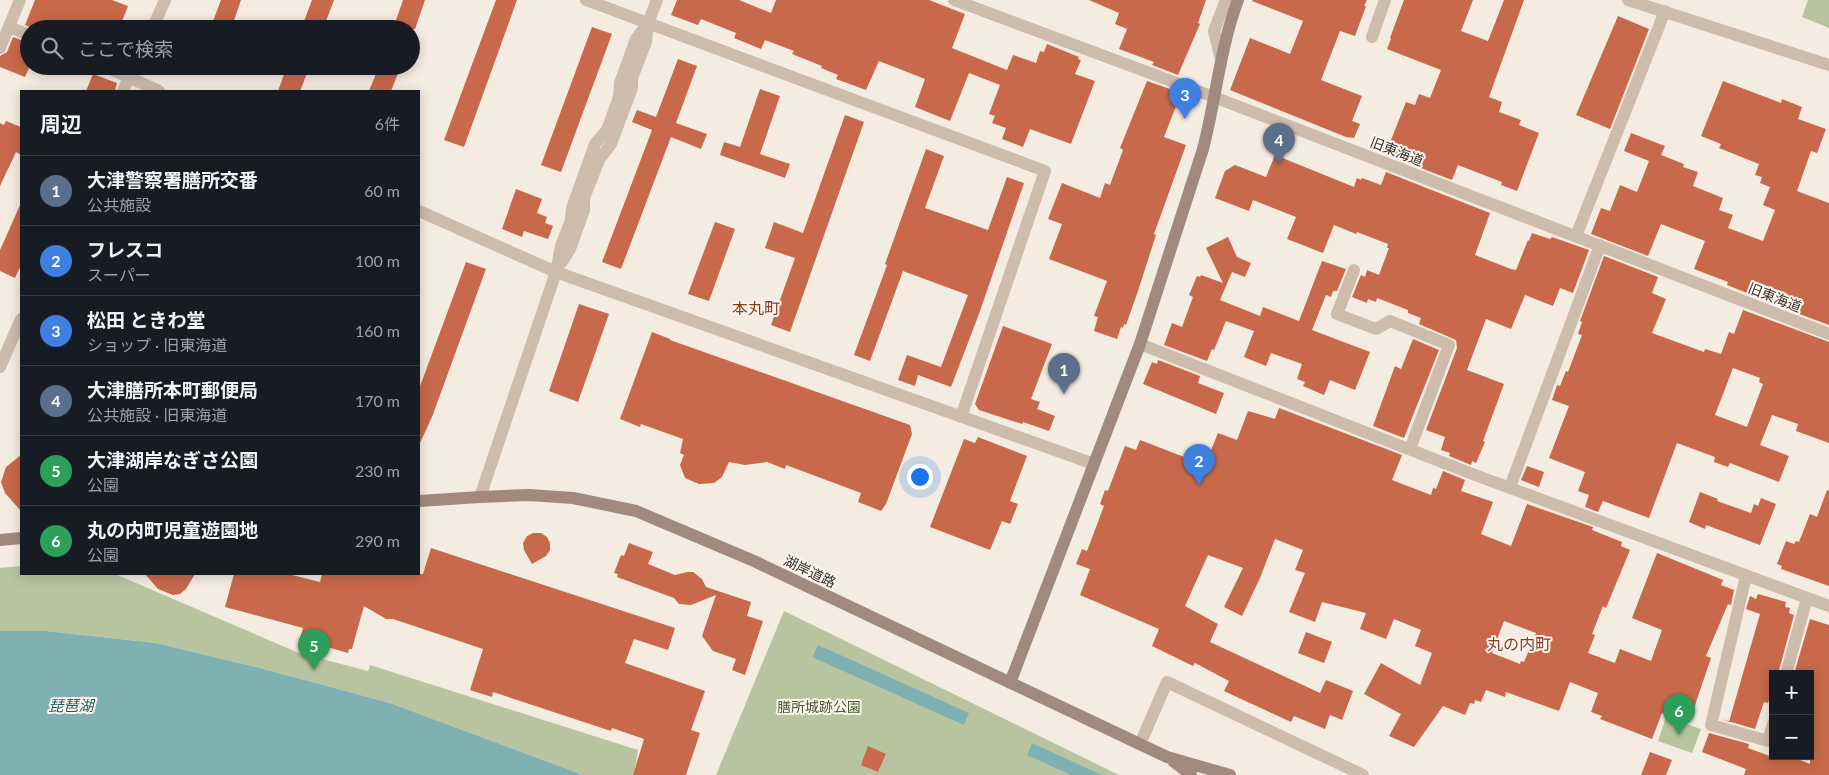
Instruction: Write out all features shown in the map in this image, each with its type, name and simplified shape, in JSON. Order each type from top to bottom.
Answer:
[{"type":"main road","points":[[1010,683],[1140,344],[1203,149],[1211,118],[1229,24],[1238,0]]},
{"type":"main road","name":"湖岸道路","points":[[420,502],[529,495],[573,498],[636,511],[754,560],[1167,757],[1230,775]]},
{"type":"main road","points":[[0,540],[20,538]]},
{"type":"main road","name":"湖岸道路","points":[[1167,757],[1190,775]]},
{"type":"street","points":[[0,48],[20,0]]},
{"type":"street","points":[[156,20],[165,0]]},
{"type":"street","points":[[586,0],[1045,171],[961,417]]},
{"type":"street","points":[[480,497],[556,272],[570,249],[584,210],[584,198],[587,190],[599,160],[612,144],[632,88],[632,78],[646,42],[648,23],[657,0]]},
{"type":"street","name":"旧東海道","points":[[954,0],[1214,97],[1829,334]]},
{"type":"street","points":[[1221,60],[1214,31],[1226,0]]},
{"type":"street","points":[[1372,37],[1385,0]]},
{"type":"street","points":[[1628,0],[1829,65]]},
{"type":"street","points":[[1576,236],[1665,11]]},
{"type":"street","points":[[9,27],[20,31]]},
{"type":"street","points":[[123,90],[131,75]]},
{"type":"street","points":[[136,75],[157,90]]},
{"type":"street","points":[[420,211],[556,272],[1094,464]]},
{"type":"street","points":[[1510,487],[1600,245]]},
{"type":"street","points":[[1354,270],[1337,314],[1376,329],[1390,321],[1449,345],[1410,449]]},
{"type":"street","points":[[0,367],[20,321]]},
{"type":"street","points":[[1140,344],[1410,449],[1829,606]]},
{"type":"street","points":[[1746,576],[1711,725],[1768,741],[1769,738]]},
{"type":"street","points":[[1787,670],[1807,598]]},
{"type":"street","points":[[1140,744],[1167,682],[1363,775]]},
{"type":"green space","points":[[1808,0],[1829,0],[1829,28],[1802,17]]},
{"type":"green space","points":[[20,566],[20,575],[117,575],[299,653],[368,671],[370,665],[638,750],[634,775],[583,775],[390,703],[260,668],[156,643],[46,631],[0,631],[0,568]]},
{"type":"green space","name":"膳所城跡公園","points":[[784,611],[1119,775],[716,775]]},
{"type":"green space","points":[[1666,717],[1701,729],[1692,753],[1658,741]]},
{"type":"water","name":"琵琶湖","points":[[0,631],[46,631],[156,643],[260,668],[390,703],[583,775],[0,775]]},
{"type":"water","points":[[818,645],[969,713],[964,725],[812,657]]},
{"type":"water","points":[[1032,743],[1102,775],[1071,775],[1027,755]]},
{"type":"building","points":[[35,0],[112,0],[128,6],[123,20],[27,20]]},
{"type":"building","points":[[221,0],[241,0],[234,20],[213,20]]},
{"type":"building","points":[[312,0],[334,0],[326,20],[304,20]]},
{"type":"building","points":[[403,0],[425,0],[418,20],[396,20]]},
{"type":"building","points":[[496,0],[517,0],[464,147],[444,140]]},
{"type":"building","points":[[677,0],[739,0],[771,13],[776,0],[929,0],[965,14],[952,48],[1007,70],[1013,55],[1036,63],[1040,51],[1044,52],[1047,44],[1079,57],[1078,59],[1081,60],[1075,74],[1095,81],[1071,144],[1030,129],[1023,147],[1002,139],[1006,128],[992,123],[995,116],[989,114],[1000,85],[969,73],[950,121],[915,107],[925,79],[879,61],[866,90],[836,79],[838,75],[821,68],[822,66],[792,54],[794,51],[765,40],[761,49],[734,38],[736,33],[701,19],[698,25],[671,15]]},
{"type":"building","points":[[1089,0],[1206,0],[1198,23],[1200,24],[1178,75],[1152,65],[1154,62],[1119,49],[1127,29],[1115,24],[1119,13]]},
{"type":"building","points":[[1253,0],[1367,0],[1355,36],[1340,31],[1321,80],[1362,96],[1352,121],[1360,124],[1354,138],[1346,137],[1230,90],[1250,38],[1290,54],[1303,21]]},
{"type":"building","points":[[1404,0],[1473,0],[1461,31],[1488,41],[1504,0],[1524,0],[1489,97],[1502,102],[1499,112],[1521,120],[1519,125],[1539,133],[1517,191],[1501,185],[1502,182],[1458,165],[1452,180],[1392,157],[1393,153],[1387,150],[1406,102],[1415,105],[1419,94],[1430,98],[1441,70],[1387,49]]},
{"type":"building","points":[[1618,16],[1649,29],[1610,129],[1576,115]]},
{"type":"building","points":[[592,27],[612,34],[561,172],[541,165]]},
{"type":"building","points":[[13,37],[20,40],[20,75],[0,67],[0,56],[7,52]]},
{"type":"building","points":[[678,59],[697,66],[676,123],[707,134],[701,149],[671,137],[621,269],[602,262],[652,130],[632,122],[637,110],[656,117]]},
{"type":"building","points":[[93,75],[117,83],[115,90],[86,90]]},
{"type":"building","points":[[284,75],[306,75],[300,90],[278,90]]},
{"type":"building","points":[[375,75],[397,75],[391,90],[369,90]]},
{"type":"building","points":[[1147,81],[1173,90],[1172,93],[1180,96],[1164,137],[1186,145],[1154,234],[1156,235],[1126,325],[1124,324],[1123,328],[1121,327],[1117,339],[1094,331],[1098,317],[1094,316],[1107,281],[1049,259],[1062,224],[1048,219],[1062,183],[1100,198],[1105,183],[1110,185],[1123,150],[1120,148]]},
{"type":"building","points":[[1723,81],[1781,103],[1782,99],[1802,107],[1798,119],[1826,129],[1817,153],[1811,151],[1797,191],[1829,203],[1829,325],[1783,308],[1788,294],[1757,282],[1752,295],[1727,285],[1728,282],[1694,269],[1705,241],[1661,224],[1648,256],[1591,234],[1601,208],[1610,211],[1620,185],[1637,192],[1649,161],[1624,151],[1631,133],[1665,146],[1661,155],[1684,164],[1683,167],[1698,172],[1693,186],[1723,198],[1719,210],[1733,215],[1728,228],[1763,241],[1775,210],[1763,205],[1770,187],[1760,183],[1762,177],[1755,175],[1759,164],[1719,148],[1721,144],[1701,136]]},
{"type":"building","points":[[760,89],[780,96],[760,154],[790,164],[785,178],[720,155],[724,142],[740,147]]},
{"type":"building","points":[[845,115],[864,122],[790,332],[771,325],[795,258],[765,248],[774,222],[803,233]]},
{"type":"building","points":[[6,121],[20,127],[20,154],[16,152],[0,186],[0,123],[4,125]]},
{"type":"building","points":[[926,149],[944,156],[925,208],[988,230],[1007,177],[1024,183],[979,314],[951,387],[918,375],[915,386],[898,380],[907,355],[941,367],[968,295],[903,271],[870,361],[854,355]]},
{"type":"building","points":[[1275,155],[1354,187],[1357,178],[1381,185],[1386,172],[1490,213],[1475,255],[1511,269],[1516,270],[1532,233],[1550,239],[1552,237],[1589,250],[1573,293],[1560,288],[1553,306],[1525,295],[1511,329],[1486,319],[1467,370],[1504,384],[1476,463],[1472,461],[1471,465],[1449,456],[1450,453],[1441,450],[1445,437],[1426,430],[1457,348],[1456,340],[1419,324],[1421,318],[1408,313],[1408,310],[1377,298],[1376,302],[1368,299],[1367,303],[1352,297],[1361,275],[1365,277],[1367,270],[1379,275],[1389,248],[1387,248],[1388,244],[1334,225],[1323,253],[1287,239],[1296,217],[1253,200],[1249,211],[1215,198],[1225,171],[1235,165],[1266,177]]},
{"type":"building","points":[[516,189],[542,199],[537,213],[547,217],[545,223],[553,226],[548,239],[524,231],[522,237],[502,229]]},
{"type":"building","points":[[20,205],[20,267],[15,278],[0,271],[0,250]]},
{"type":"building","points":[[715,222],[735,229],[709,301],[688,294]]},
{"type":"building","points":[[1228,237],[1237,257],[1251,263],[1245,277],[1232,272],[1220,300],[1260,316],[1263,307],[1299,321],[1322,261],[1346,269],[1337,291],[1333,291],[1331,297],[1326,295],[1312,330],[1370,352],[1355,390],[1330,380],[1324,395],[1303,386],[1305,382],[1297,379],[1302,364],[1271,353],[1266,366],[1244,357],[1254,331],[1226,321],[1214,350],[1212,349],[1207,361],[1164,345],[1172,323],[1182,327],[1193,297],[1189,295],[1197,276],[1200,277],[1201,275],[1223,283],[1206,248]]},
{"type":"building","points":[[1604,256],[1658,277],[1652,293],[1666,299],[1652,333],[1704,352],[1705,349],[1721,354],[1729,332],[1734,334],[1743,310],[1829,342],[1829,443],[1796,431],[1798,424],[1772,415],[1760,445],[1789,456],[1779,482],[1730,463],[1728,467],[1714,462],[1715,457],[1677,443],[1649,518],[1603,501],[1598,512],[1585,507],[1589,495],[1578,491],[1585,472],[1549,458],[1569,406],[1552,400],[1557,385],[1560,386],[1566,371],[1568,372],[1582,335],[1578,334],[1582,322],[1580,321]],"holes":[[[1733,368],[1760,378],[1759,382],[1763,384],[1747,427],[1715,415]]]},
{"type":"building","points":[[466,262],[486,269],[432,417],[420,443],[420,386]]},
{"type":"building","points":[[579,304],[609,314],[578,402],[549,391]]},
{"type":"building","points":[[1003,326],[1052,344],[1031,399],[1040,402],[1037,409],[1055,416],[1049,431],[979,410],[975,404]]},
{"type":"building","points":[[652,332],[910,425],[912,434],[886,504],[881,511],[858,502],[861,493],[786,465],[785,469],[767,462],[745,465],[729,462],[722,477],[714,483],[699,484],[685,478],[680,465],[684,455],[680,453],[683,439],[641,424],[640,427],[620,419]]},
{"type":"building","points":[[1413,339],[1439,350],[1404,438],[1373,426],[1395,366],[1401,369]]},
{"type":"building","points":[[1158,360],[1200,376],[1198,383],[1224,393],[1216,414],[1143,384],[1152,362],[1157,364]]},
{"type":"building","points":[[1279,408],[1402,455],[1392,480],[1431,495],[1433,488],[1436,489],[1443,471],[1465,480],[1461,491],[1493,502],[1481,534],[1511,546],[1527,504],[1593,527],[1592,530],[1622,542],[1621,546],[1630,550],[1606,608],[1603,606],[1592,634],[1595,635],[1588,653],[1615,663],[1620,649],[1651,661],[1662,630],[1632,618],[1657,553],[1723,580],[1721,585],[1734,590],[1731,605],[1728,604],[1706,656],[1711,658],[1690,720],[1662,713],[1652,739],[1600,719],[1602,716],[1591,712],[1598,693],[1570,682],[1559,711],[1506,692],[1505,697],[1486,690],[1481,702],[1475,700],[1474,704],[1470,703],[1465,715],[1443,706],[1414,747],[1389,736],[1401,714],[1364,694],[1381,663],[1420,685],[1432,653],[1415,646],[1421,630],[1394,619],[1386,639],[1360,629],[1366,613],[1322,602],[1315,622],[1289,612],[1305,573],[1295,570],[1303,550],[1275,539],[1260,578],[1242,616],[1224,607],[1243,568],[1208,555],[1185,606],[1218,624],[1210,642],[1320,693],[1326,680],[1353,691],[1342,720],[1330,715],[1325,729],[1294,716],[1291,722],[1224,691],[1229,681],[1195,663],[1193,666],[1152,646],[1159,629],[1080,595],[1090,569],[1076,564],[1082,549],[1087,551],[1104,506],[1100,504],[1105,490],[1108,491],[1125,446],[1136,450],[1140,440],[1205,465],[1218,433],[1237,440],[1248,411],[1275,419]],"holes":[[[1504,621],[1536,633],[1524,662],[1521,661],[1520,664],[1492,653]]]},
{"type":"building","points":[[978,437],[1027,456],[1010,501],[1018,504],[1010,524],[1002,521],[990,550],[930,527],[964,439],[975,443]]},
{"type":"building","points":[[20,456],[20,510],[5,493],[1,482],[6,467]]},
{"type":"building","points":[[1527,466],[1544,472],[1539,487],[1521,480]]},
{"type":"building","points":[[1827,490],[1829,491],[1829,586],[1781,569],[1782,566],[1777,564],[1786,541],[1794,544],[1796,541],[1799,542],[1810,514],[1817,517]]},
{"type":"building","points":[[1700,492],[1718,499],[1717,501],[1751,513],[1754,504],[1758,506],[1761,498],[1776,504],[1760,545],[1706,525],[1705,529],[1689,522]]},
{"type":"building","points":[[533,533],[541,533],[547,537],[550,543],[550,550],[546,556],[532,564],[524,550],[523,543],[527,536]]},
{"type":"building","points":[[629,543],[653,552],[648,564],[675,575],[693,572],[702,579],[706,587],[751,602],[747,616],[763,621],[745,675],[732,670],[736,659],[713,651],[702,636],[716,595],[691,605],[679,604],[674,598],[617,577],[618,574],[614,573],[621,555],[624,556]]},
{"type":"building","points":[[431,548],[675,628],[668,650],[634,639],[625,663],[705,691],[691,730],[700,733],[686,775],[633,775],[644,739],[612,728],[611,731],[493,692],[492,697],[470,690],[483,649],[393,619],[386,619],[364,606],[352,649],[349,649],[348,653],[300,639],[303,628],[225,607],[234,575],[292,575],[320,582],[322,575],[423,574]]},
{"type":"building","points":[[146,575],[194,575],[186,589],[180,594],[173,595],[158,589]]},
{"type":"building","points":[[1758,594],[1786,602],[1785,607],[1790,608],[1789,613],[1794,615],[1779,670],[1769,670],[1769,700],[1768,703],[1764,702],[1755,729],[1729,721],[1760,614],[1746,609],[1750,596],[1756,599]]},
{"type":"building","points":[[1810,619],[1829,625],[1829,775],[1744,775],[1746,769],[1702,752],[1709,733],[1749,744],[1748,748],[1769,756],[1769,760],[1800,760],[1810,764],[1810,760],[1814,760],[1814,670],[1795,670]]},
{"type":"building","points":[[1306,632],[1332,642],[1324,663],[1298,653]]},
{"type":"building","points":[[868,746],[886,754],[878,772],[861,765]]},
{"type":"building","points":[[1650,752],[1672,760],[1666,775],[1641,775]]},
{"type":"place","name":"松田 ときわ堂","points":[[1185,119]]},
{"type":"place","name":"大津膳所本町郵便局","points":[[1279,164]]},
{"type":"place","name":"大津警察署膳所交番","points":[[1064,394]]},
{"type":"place","name":"フレスコ","points":[[1199,485]]},
{"type":"place","name":"大津湖岸なぎさ公園","points":[[314,670]]},
{"type":"place","name":"丸の内町児童遊園地","points":[[1679,735]]},
{"type":"district","name":"本丸町","points":[[756,307]]},
{"type":"district","name":"丸の内町","points":[[1519,643]]}]
